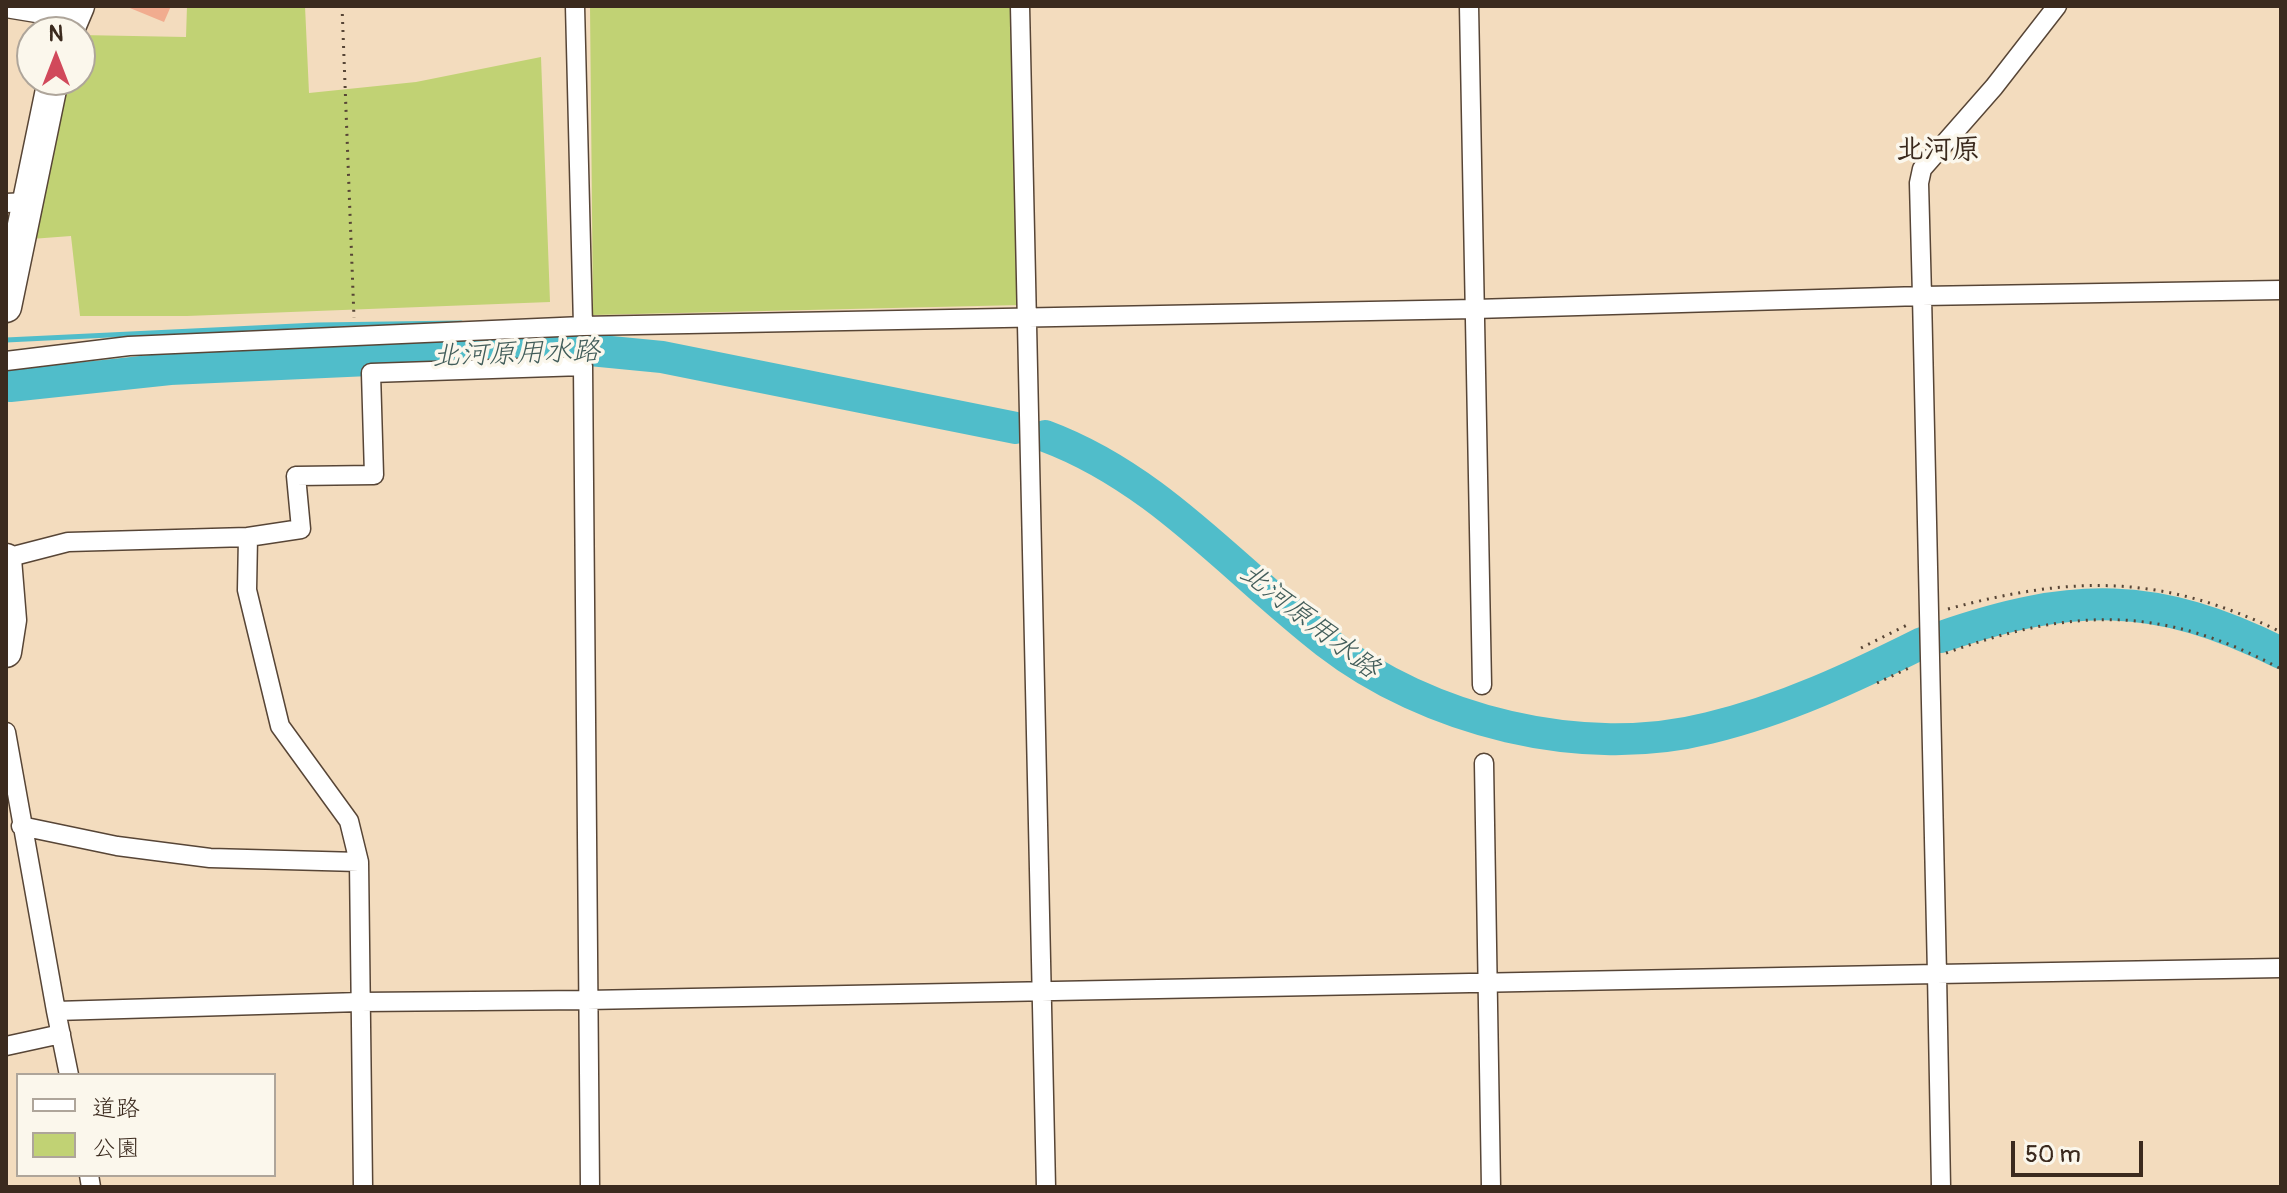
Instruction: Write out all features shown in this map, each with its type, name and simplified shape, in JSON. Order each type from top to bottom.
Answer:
[{"type":"main road","points":[[6,307],[17,202],[48,96]]},
{"type":"main road","points":[[6,652],[11,620],[7,572]]},
{"type":"street","points":[[575,6],[583,326]]},
{"type":"street","points":[[1020,6],[1046,1187]]},
{"type":"street","points":[[1469,6],[1482,685]]},
{"type":"street","points":[[1941,1187],[1919,183],[1922,169],[1994,87],[2057,6]]},
{"type":"street","points":[[6,8],[55,16]]},
{"type":"street","points":[[6,361],[129,346],[355,339],[583,326],[2281,290]]},
{"type":"street","points":[[7,572],[68,542],[248,537],[301,529],[296,476],[374,475],[371,373],[583,366],[590,1187]]},
{"type":"street","points":[[248,537],[247,590],[280,726],[349,821],[359,862],[363,1187]]},
{"type":"street","points":[[6,732],[69,1073]]},
{"type":"street","points":[[1484,763],[1491,1187]]},
{"type":"street","points":[[21,826],[117,846],[210,858],[359,862]]},
{"type":"street","points":[[56,1011],[360,1002],[2281,968]]},
{"type":"street","points":[[6,1046],[61,1034]]},
{"type":"path","points":[[342,6],[355,339]]},
{"type":"path","points":[[1861,648],[1927,615],[2013,592],[2064,585],[2116,584],[2176,593],[2226,607],[2281,632]]},
{"type":"path","points":[[1877,683],[1985,637],[2030,626],[2105,618],[2140,620],[2188,630],[2281,669]]},
{"type":"green space","points":[[187,6],[305,6],[309,93],[416,82],[541,57],[550,302],[187,316],[80,316],[71,236],[31,239],[60,96],[96,96],[96,35],[186,37]]},
{"type":"green space","points":[[590,6],[1014,6],[1021,305],[593,315]]},
{"type":"building","points":[[125,6],[171,6],[164,22]]},
{"type":"waterway","points":[[6,340],[317,325],[461,323]]},
{"type":"waterway","name":"北河原用水路","points":[[10,386],[170,369],[590,350],[662,357],[1016,428]]},
{"type":"waterway","name":"北河原用水路","points":[[1045,436],[1086,454],[1159,501],[1326,642],[1367,670],[1411,693],[1508,727],[1559,736],[1610,739],[1661,737],[1709,728],[1791,702],[1922,643]]},
{"type":"waterway","name":"北河原用水路","points":[[1941,637],[2031,612],[2113,604],[2153,608],[2193,618],[2236,632],[2281,653]]},
{"type":"district","name":"北河原","points":[[1938,151]]}]
